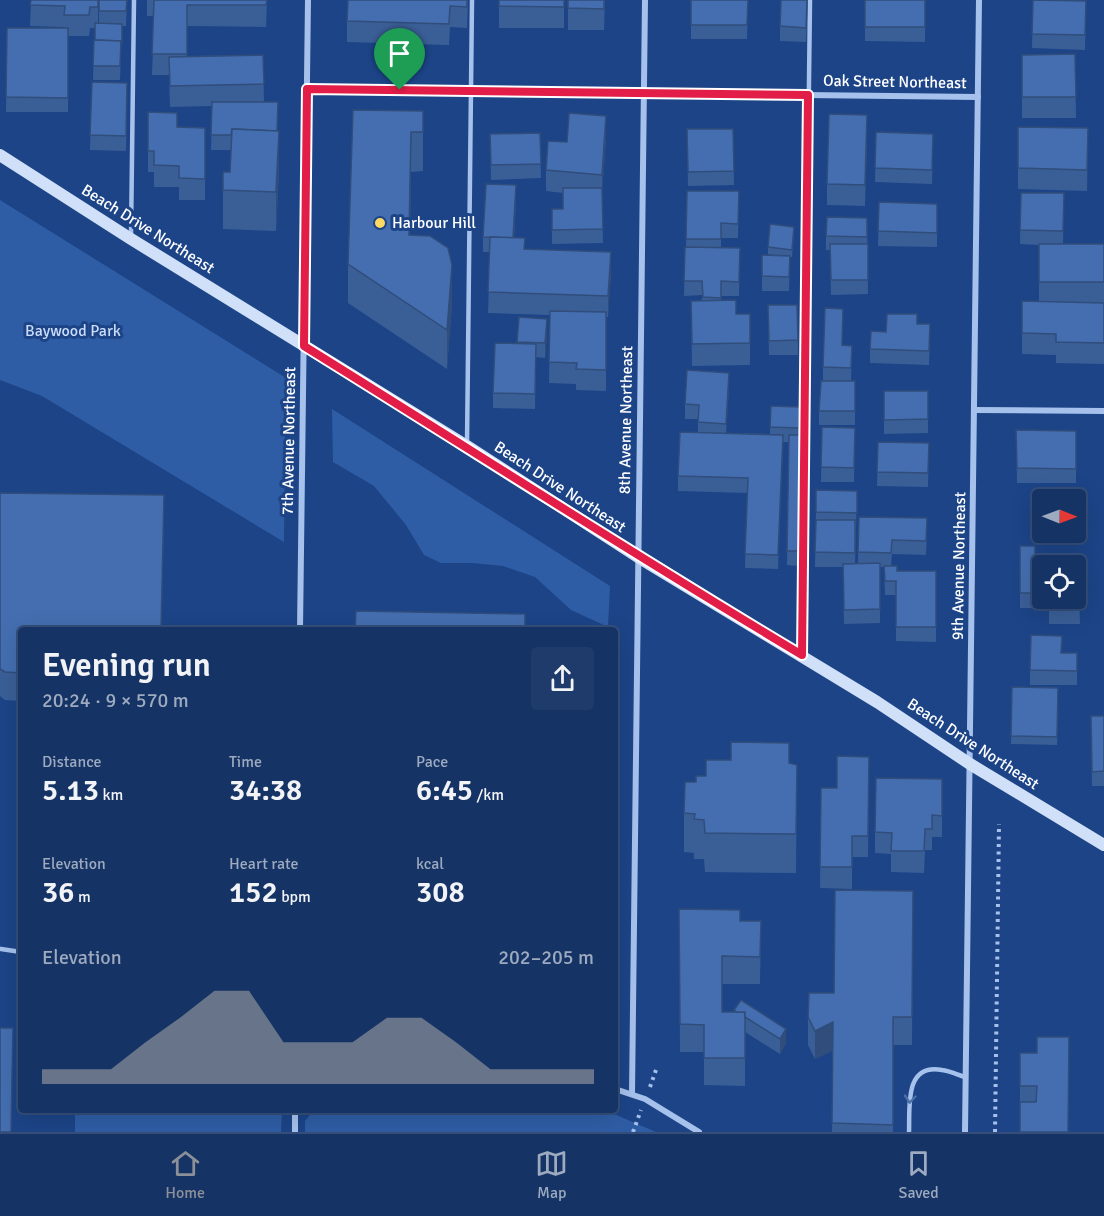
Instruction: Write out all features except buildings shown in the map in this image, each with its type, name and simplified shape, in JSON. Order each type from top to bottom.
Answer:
[{"type":"street","name":"7th Avenue Northeast","points":[[300,627],[308,0]]},
{"type":"street","name":"8th Avenue Northeast","points":[[632,1093],[645,0]]},
{"type":"street","name":"9th Avenue Northeast","points":[[965,1132],[979,0]]},
{"type":"street","name":"Oak Street Northeast","points":[[307,89],[978,97]]},
{"type":"street","name":"Beach Drive Northeast","points":[[0,155],[467,447],[638,557],[802,655],[878,702],[970,764],[1104,844]]},
{"type":"street","points":[[974,410],[1104,411]]},
{"type":"street","points":[[618,1090],[645,1099],[699,1132]]},
{"type":"street","points":[[295,1113],[295,1132]]},
{"type":"lane","points":[[130,238],[134,0]]},
{"type":"lane","points":[[467,447],[472,0]]},
{"type":"lane","points":[[802,655],[810,0]]},
{"type":"lane","points":[[1,949],[18,952]]},
{"type":"lane","points":[[909,1132],[913,1081],[924,1070],[942,1069],[965,1077]]},
{"type":"path","points":[[995,1132],[999,824]]},
{"type":"green space","name":"Baywood Park","points":[[0,200],[286,378],[284,542],[42,396],[0,380]]},
{"type":"green space","points":[[332,409],[610,586],[608,627],[571,610],[535,577],[503,566],[441,563],[424,555],[406,525],[374,486],[333,462]]},
{"type":"green space","points":[[75,1113],[282,1113],[281,1132],[75,1132]]},
{"type":"green space","points":[[312,1113],[612,1113],[656,1132],[305,1132],[305,1121]]},
{"type":"place","name":"Harbour Hill","points":[[380,223]]},
{"type":"route","points":[[307,89],[400,90],[808,95],[802,655],[638,557],[304,346],[307,89]]}]
